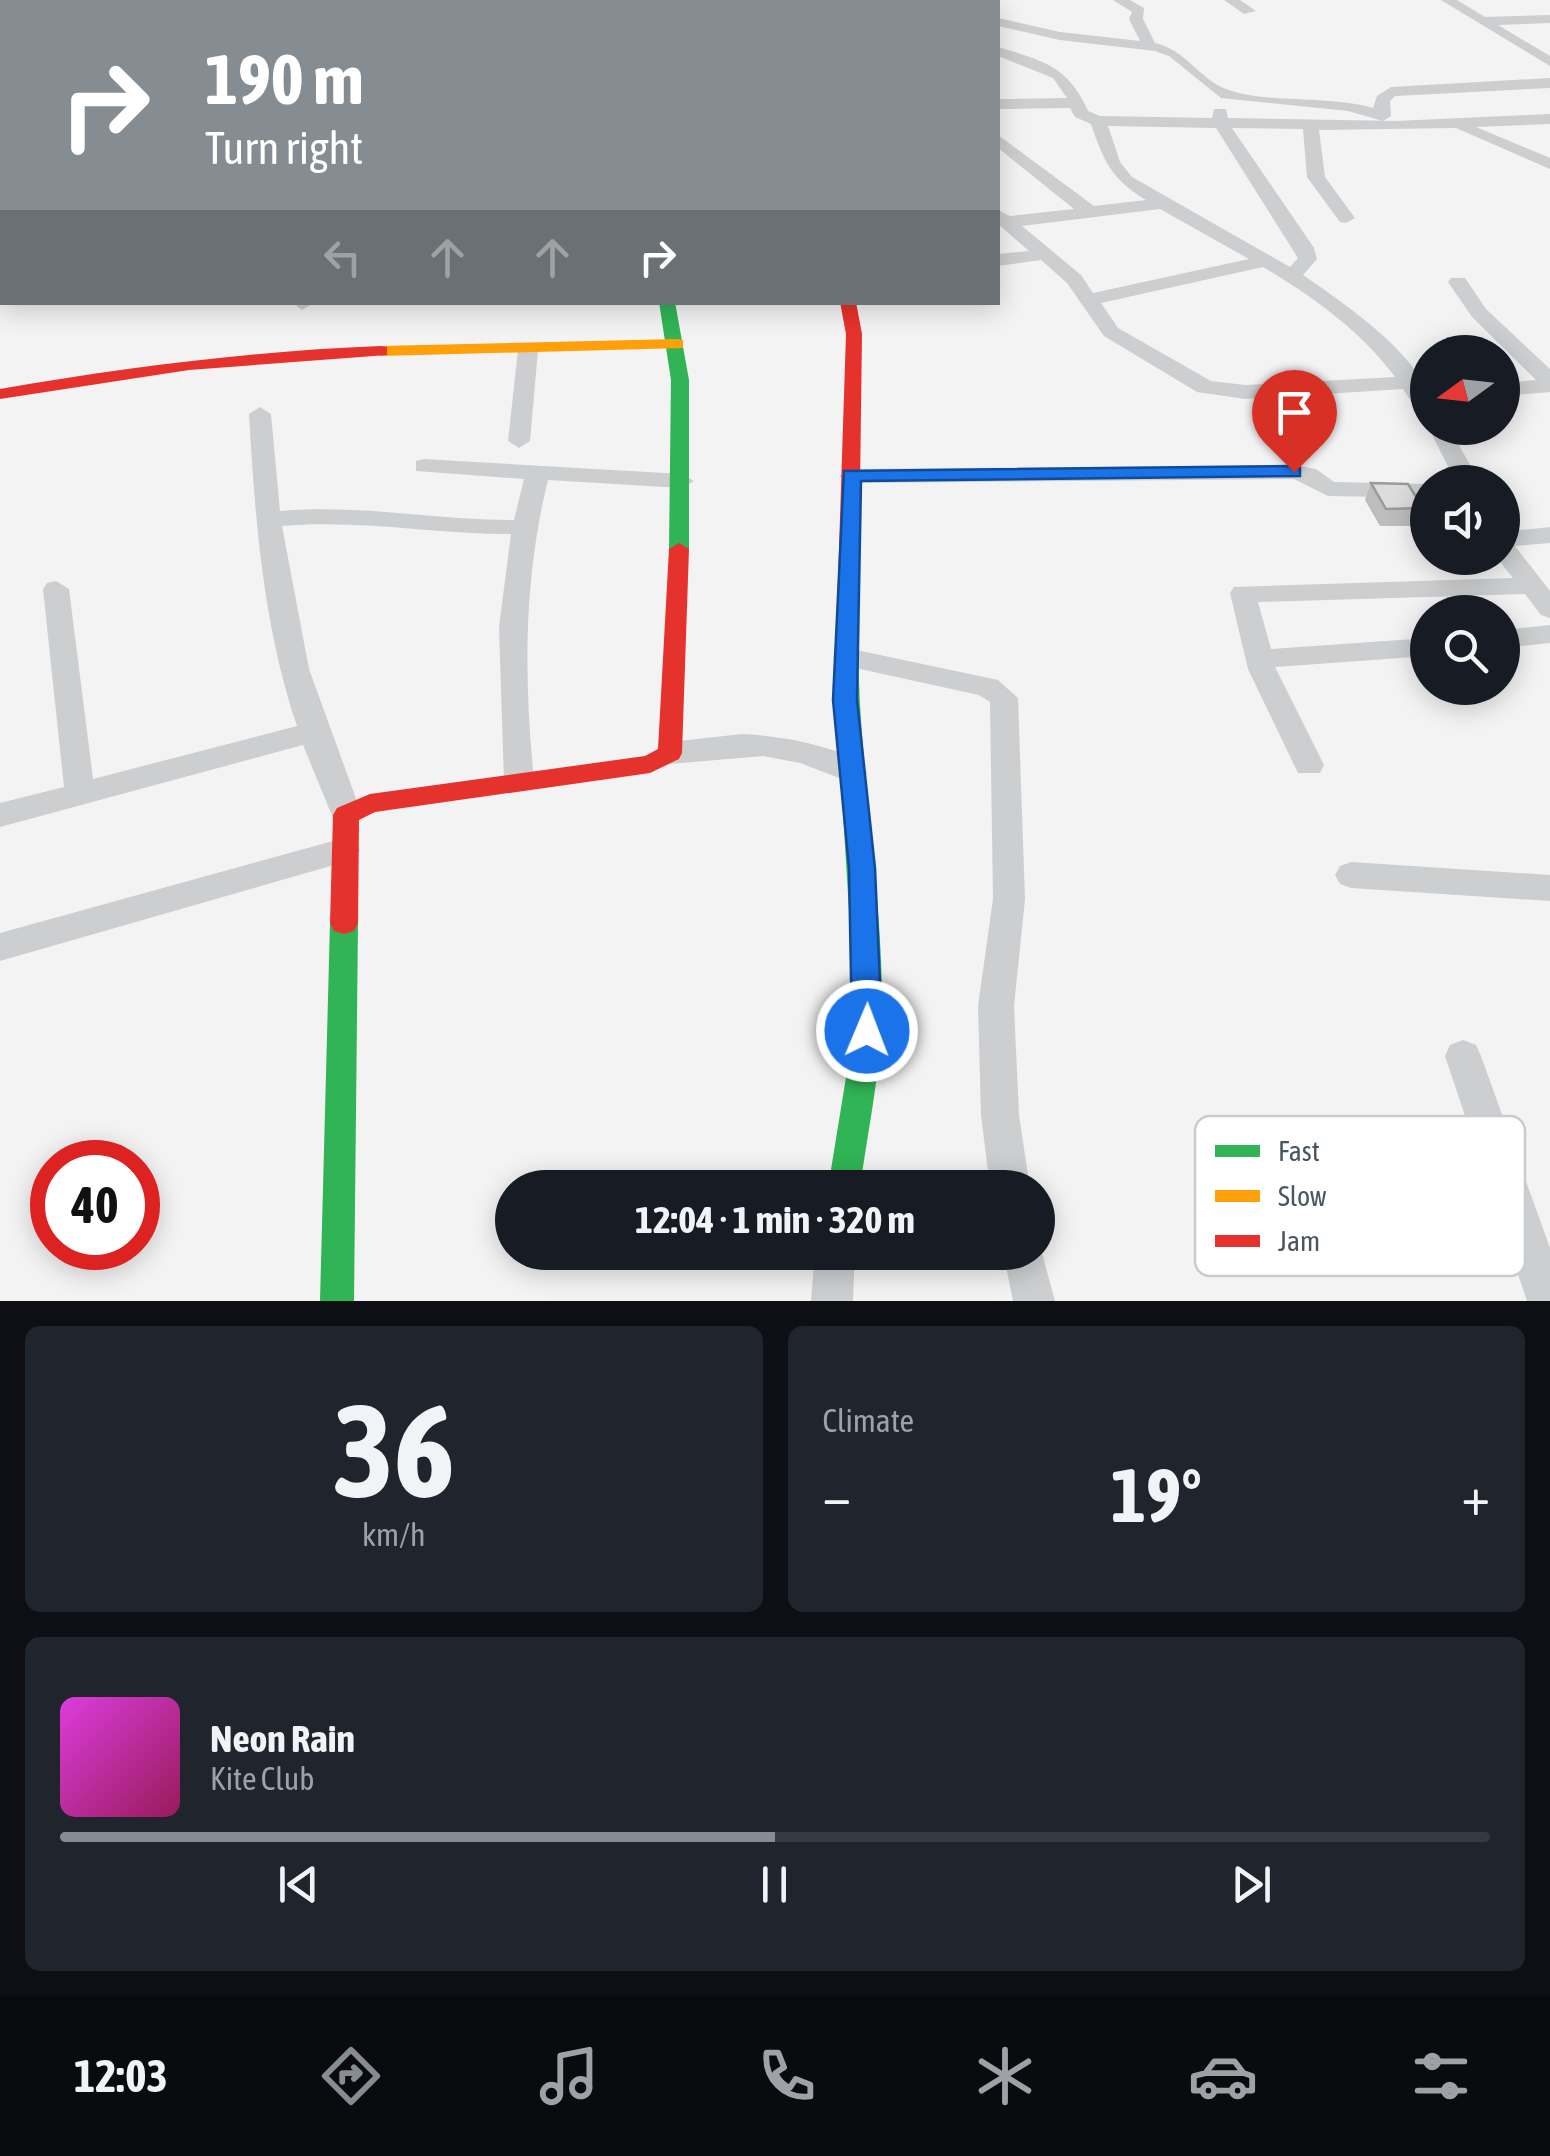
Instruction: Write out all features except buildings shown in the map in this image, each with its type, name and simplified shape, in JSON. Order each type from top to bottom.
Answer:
[{"type":"street","points":[[1120,0],[1139,11],[1136,19],[1150,46]]},
{"type":"street","points":[[1231,0],[1249,11]]},
{"type":"street","points":[[1448,0],[1550,62]]},
{"type":"street","points":[[1478,20],[1550,19]]},
{"type":"street","points":[[1000,22],[1060,36],[1150,46],[1174,54],[1219,92],[1350,106],[1380,115],[1396,126]]},
{"type":"street","points":[[1000,51],[1058,75],[1068,84],[1084,117],[1098,121],[1396,126],[1550,119]]},
{"type":"street","points":[[1380,115],[1382,99],[1391,92],[1550,83]]},
{"type":"street","points":[[1219,92],[1220,122],[1305,248],[1308,259],[1292,276]]},
{"type":"street","points":[[1000,104],[1074,103]]},
{"type":"street","points":[[1098,121],[1120,174],[1292,276],[1363,325],[1410,382]]},
{"type":"street","points":[[1311,125],[1316,177],[1346,218]]},
{"type":"street","points":[[1457,125],[1549,163]]},
{"type":"street","points":[[1000,142],[1091,213]]},
{"type":"street","points":[[1002,218],[1091,213],[1167,203]]},
{"type":"street","points":[[1002,218],[1047,254],[1091,299],[1110,332],[1212,390],[1410,395]]},
{"type":"street","points":[[1000,260],[1047,254]]},
{"type":"street","points":[[1091,299],[1264,261]]},
{"type":"street","points":[[1458,282],[1479,313],[1550,382]]},
{"type":"street","points":[[668,305],[677,344],[682,481],[670,752]]},
{"type":"street","points":[[847,1170],[867,1031],[868,991],[847,657],[854,334],[849,305]]},
{"type":"street","points":[[0,394],[162,365],[290,352],[677,344]]},
{"type":"street","points":[[519,441],[528,350]]},
{"type":"street","points":[[1520,387],[1550,382]]},
{"type":"street","points":[[260,414],[275,583],[313,732],[346,816],[337,1301]]},
{"type":"street","points":[[424,466],[682,481]]},
{"type":"street","points":[[851,476],[1294,472],[1308,474],[1328,489],[1410,491]]},
{"type":"street","points":[[519,781],[509,633],[522,527],[536,475]]},
{"type":"street","points":[[268,520],[334,514],[456,526],[522,527]]},
{"type":"street","points":[[1520,540],[1550,535]]},
{"type":"street","points":[[1520,571],[1550,609]]},
{"type":"street","points":[[1309,766],[1259,659],[1241,598],[1248,591],[1342,594],[1530,586]]},
{"type":"street","points":[[56,590],[80,794]]},
{"type":"street","points":[[1520,637],[1550,634]]},
{"type":"street","points":[[1259,659],[1410,648]]},
{"type":"street","points":[[847,657],[988,687],[1004,698],[1010,810],[1009,900],[996,1006],[1000,1115],[1008,1170]]},
{"type":"street","points":[[0,815],[313,732]]},
{"type":"street","points":[[346,816],[370,803],[650,764],[670,752],[754,742],[812,754],[852,772]]},
{"type":"street","points":[[0,948],[344,850]]},
{"type":"street","points":[[1351,875],[1550,888]]},
{"type":"street","points":[[1462,1056],[1483,1116]]},
{"type":"street","points":[[1525,1235],[1548,1301]]},
{"type":"street","points":[[832,1301],[834,1270]]},
{"type":"street","points":[[1027,1270],[1034,1301]]},
{"type":"traffic: fast","points":[[668,305],[680,380],[679,549]]},
{"type":"traffic: fast","points":[[847,640],[848,728],[864,903],[868,1016],[847,1170]]},
{"type":"traffic: fast","points":[[337,1301],[344,923]]},
{"type":"traffic: slow","points":[[381,351],[677,344]]},
{"type":"traffic: jam","points":[[847,640],[854,334],[849,305]]},
{"type":"traffic: jam","points":[[0,394],[189,365],[381,351]]},
{"type":"traffic: jam","points":[[344,923],[346,815],[370,803],[650,764],[670,753],[679,549]]},
{"type":"route","points":[[867,1031],[862,868],[845,700],[851,476],[1294,472]]}]
